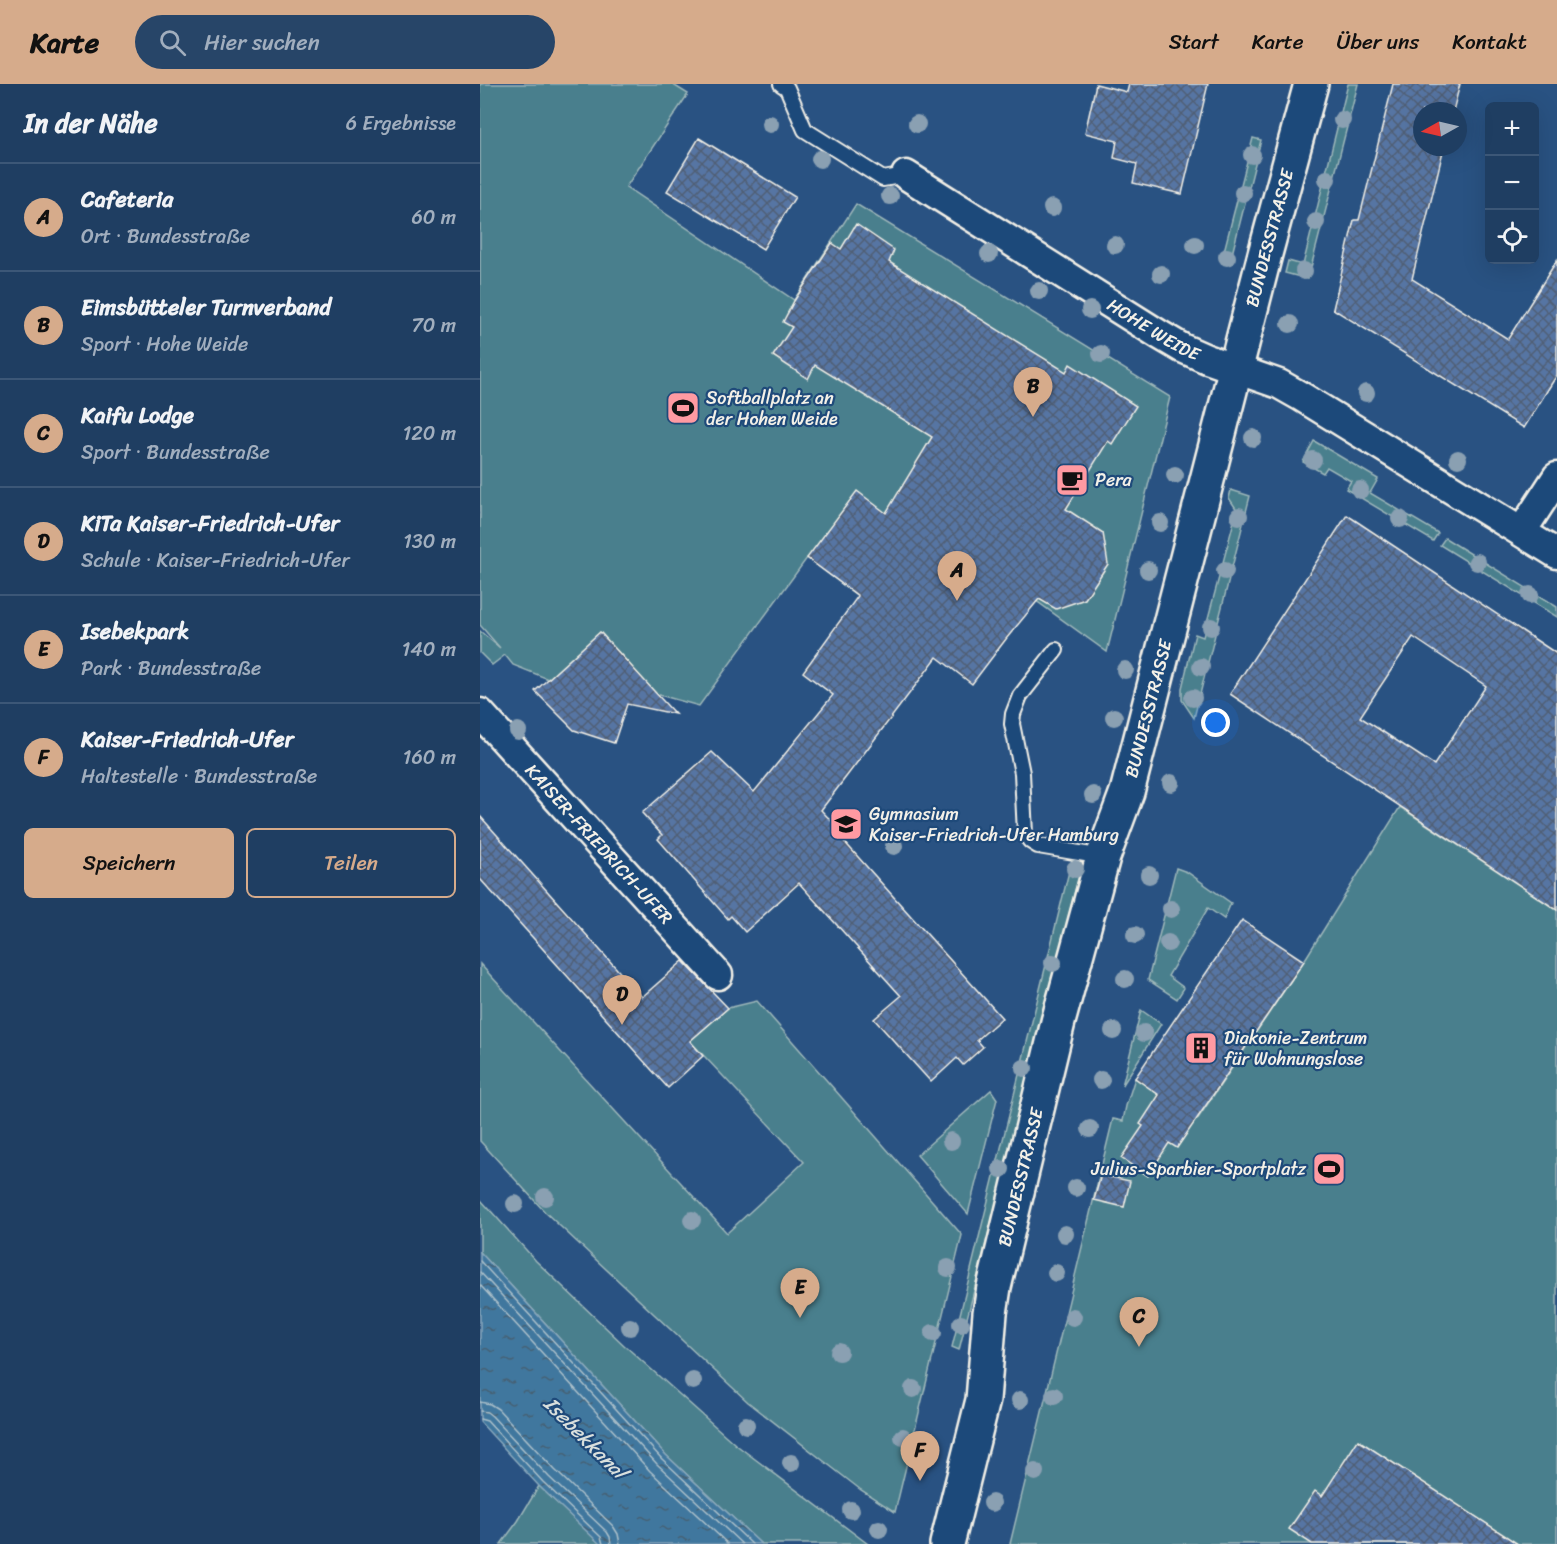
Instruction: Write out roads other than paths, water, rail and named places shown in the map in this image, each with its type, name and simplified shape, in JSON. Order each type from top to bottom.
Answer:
[{"type":"street","name":"BUNDESSTRASSE","points":[[947,1544],[983,1400],[993,1287],[1058,1022],[1103,857],[1127,792],[1235,369],[1311,84]]},
{"type":"street","name":"HOHE WEIDE","points":[[906,175],[1182,348],[1279,384],[1557,554]]},
{"type":"street","points":[[1522,531],[1557,477]]},
{"type":"street","name":"KAISER-FRIEDRICH-UFER","points":[[480,713],[718,975]]},
{"type":"lane","name":"HOHE WEIDE","points":[[781,84],[787,88],[805,130],[883,179],[906,175]]},
{"type":"lane","points":[[1056,650],[1020,696],[1013,714],[1013,733],[1024,792],[1025,834],[1038,846],[1103,857]]},
{"type":"water","name":"Isebekkanal","points":[[480,1252],[666,1455],[761,1544],[600,1544],[539,1486],[480,1422]]},
{"type":"place","name":"Softballplatz an der Hohen Weide","points":[[683,408]]},
{"type":"place","name":"Eimsbütteler Turnverband","points":[[1033,417]]},
{"type":"place","name":"Pera","points":[[1072,480]]},
{"type":"place","name":"Cafeteria","points":[[957,601]]},
{"type":"place","name":"Gymnasium Kaiser-Friedrich-Ufer Hamburg","points":[[846,824]]},
{"type":"place","name":"KiTa Kaiser-Friedrich-Ufer","points":[[622,1025]]},
{"type":"place","name":"Diakonie-Zentrum für Wohnungslose","points":[[1201,1048]]},
{"type":"place","name":"Julius-Sparbier-Sportplatz","points":[[1329,1169]]},
{"type":"place","name":"Isebekpark","points":[[800,1318]]},
{"type":"place","name":"Kaifu Lodge","points":[[1139,1347]]},
{"type":"place","name":"Kaiser-Friedrich-Ufer","points":[[920,1481]]}]
